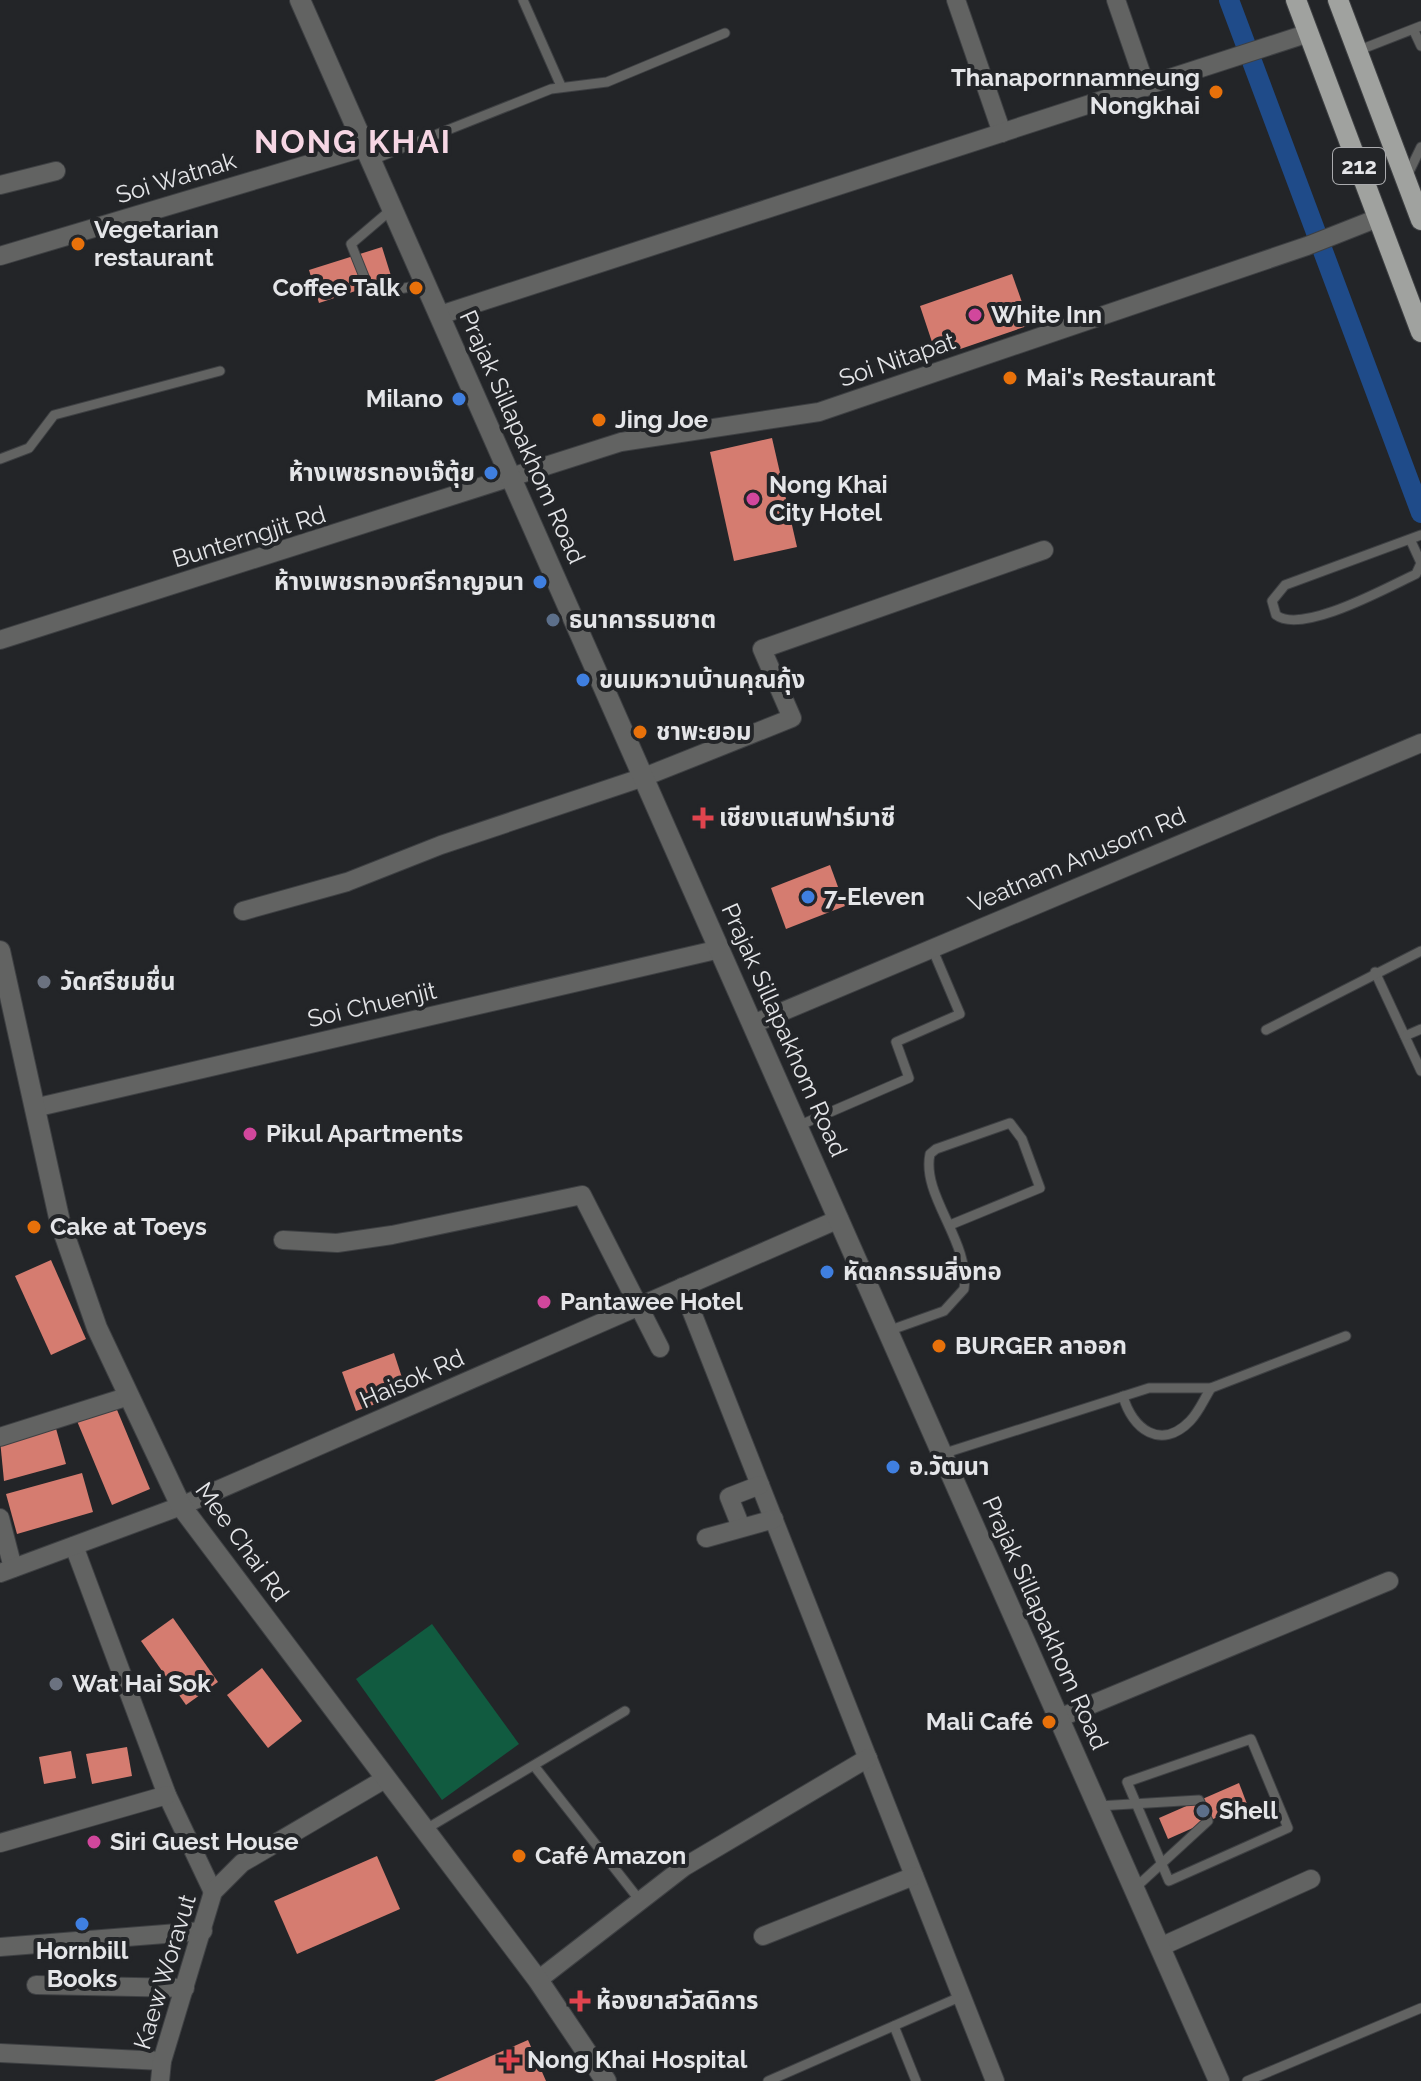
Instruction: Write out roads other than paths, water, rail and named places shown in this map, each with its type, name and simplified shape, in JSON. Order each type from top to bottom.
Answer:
[{"type":"main road","name":"212","points":[[1296,0],[1421,332]]},
{"type":"main road","name":"212","points":[[1338,0],[1421,220]]},
{"type":"street","name":"Prajak Sillapakhom Road","points":[[300,0],[1160,1947],[1213,2079]]},
{"type":"street","points":[[956,0],[1002,133]]},
{"type":"street","points":[[1116,0],[1146,87]]},
{"type":"street","points":[[440,315],[1309,33]]},
{"type":"street","name":"Soi Watnak","points":[[0,256],[369,153]]},
{"type":"street","points":[[0,185],[56,171]]},
{"type":"street","name":"Soi Nitapat","points":[[513,479],[621,442],[819,412],[1307,246],[1378,218]]},
{"type":"street","name":"Bunterngjit Rd","points":[[0,640],[513,479]]},
{"type":"street","points":[[243,911],[347,882],[441,845],[644,777],[792,718],[762,649],[1044,550]]},
{"type":"street","name":"Veatnam Anusorn Rd","points":[[753,1024],[1421,743]]},
{"type":"street","name":"Soi Chuenjit","points":[[34,1108],[720,949]]},
{"type":"street","name":"Mee Chai Rd","points":[[0,951],[60,1222],[97,1328],[126,1397],[181,1506],[538,1980],[606,2081]]},
{"type":"street","points":[[283,1240],[337,1243],[392,1235],[582,1195],[660,1348]]},
{"type":"street","name":"Haisok Rd","points":[[6,1570],[181,1506],[839,1219]]},
{"type":"street","points":[[682,1287],[995,2081]]},
{"type":"street","points":[[0,1437],[126,1397]]},
{"type":"street","points":[[741,1527],[720,1500],[760,1485]]},
{"type":"street","points":[[0,1518],[6,1570]]},
{"type":"street","points":[[706,1538],[774,1519]]},
{"type":"street","points":[[74,1546],[167,1795],[213,1892]]},
{"type":"street","points":[[1059,1718],[1389,1581]]},
{"type":"street","points":[[538,1980],[684,1867],[868,1758]]},
{"type":"street","name":"Kaew Woravut","points":[[160,2081],[162,2061],[213,1892],[242,1863],[385,1779]]},
{"type":"street","points":[[0,1843],[167,1795]]},
{"type":"street","points":[[763,1936],[914,1876]]},
{"type":"street","points":[[1160,1947],[1311,1879]]},
{"type":"street","points":[[0,1947],[203,1931]]},
{"type":"street","points":[[36,1985],[185,1988]]},
{"type":"street","points":[[0,2053],[162,2061]]},
{"type":"lane","points":[[523,0],[561,86]]},
{"type":"lane","points":[[1357,51],[1418,29],[1421,46]]},
{"type":"lane","points":[[369,153],[561,86],[607,82],[725,33]]},
{"type":"lane","points":[[1406,179],[1421,147]]},
{"type":"lane","points":[[393,208],[351,244],[371,294],[427,284]]},
{"type":"lane","points":[[0,459],[29,448],[54,415],[220,371]]},
{"type":"lane","points":[[1417,536],[1421,563],[1416,574],[1320,616],[1295,621],[1276,615],[1272,601],[1285,585],[1417,536]]},
{"type":"lane","points":[[798,1126],[909,1078],[896,1042],[960,1014],[932,947]]},
{"type":"lane","points":[[1266,1030],[1421,951]]},
{"type":"lane","points":[[1375,972],[1421,1071]]},
{"type":"lane","points":[[1405,1036],[1421,1029]]},
{"type":"lane","points":[[888,1331],[944,1311],[958,1300],[966,1277],[950,1225],[930,1177],[930,1154],[936,1149],[1010,1123],[1022,1139],[1040,1188],[950,1225]]},
{"type":"lane","points":[[941,1454],[1149,1388],[1211,1388],[1346,1336]]},
{"type":"lane","points":[[1123,1396],[1132,1420],[1148,1432],[1159,1435],[1170,1433],[1190,1421],[1211,1388]]},
{"type":"lane","points":[[423,1831],[625,1711]]},
{"type":"lane","points":[[1251,1739],[1288,1828],[1169,1881],[1135,1802],[1127,1782],[1251,1739]]},
{"type":"lane","points":[[535,1767],[641,1902]]},
{"type":"lane","points":[[1098,1806],[1199,1800],[1208,1821],[1134,1889]]},
{"type":"lane","points":[[773,2080],[962,1996]]},
{"type":"lane","points":[[1247,2081],[1421,2008]]},
{"type":"lane","points":[[894,2026],[916,2081]]},
{"type":"waterway","points":[[1229,0],[1421,513]]},
{"type":"place","name":"Thanapornnamneung Nongkhai","points":[[1216,92]]},
{"type":"place","name":"Vegetarian restaurant","points":[[78,244]]},
{"type":"place","name":"Coffee Talk","points":[[416,288]]},
{"type":"place","name":"White Inn","points":[[975,315]]},
{"type":"place","name":"Mai's Restaurant","points":[[1010,378]]},
{"type":"place","name":"Milano","points":[[459,399]]},
{"type":"place","name":"Jing Joe","points":[[599,420]]},
{"type":"place","name":"ห้างเพชรทองเจ๊ตุ้ย","points":[[491,473]]},
{"type":"place","name":"Nong Khai City Hotel","points":[[753,499]]},
{"type":"place","name":"ห้างเพชรทองศรีกาญจนา","points":[[540,582]]},
{"type":"place","name":"ธนาคารธนชาต","points":[[553,620]]},
{"type":"place","name":"ขนมหวานบ้านคุณกุ้ง","points":[[583,680]]},
{"type":"place","name":"ชาพะยอม","points":[[640,732]]},
{"type":"place","name":"เชียงแสนฟาร์มาซี","points":[[703,818]]},
{"type":"place","name":"7-Eleven","points":[[808,897]]},
{"type":"place","name":"วัดศรีชมชื่น","points":[[44,982]]},
{"type":"place","name":"Pikul Apartments","points":[[250,1134]]},
{"type":"place","name":"Cake at Toeys","points":[[34,1227]]},
{"type":"place","name":"หัตถกรรมสิ่งทอ","points":[[827,1272]]},
{"type":"place","name":"Pantawee Hotel","points":[[544,1302]]},
{"type":"place","name":"BURGER ลาออก","points":[[939,1346]]},
{"type":"place","name":"อ.วัฒนา","points":[[893,1467]]},
{"type":"place","name":"Wat Hai Sok","points":[[56,1684]]},
{"type":"place","name":"Mali Café","points":[[1049,1722]]},
{"type":"place","name":"Shell","points":[[1203,1811]]},
{"type":"place","name":"Siri Guest House","points":[[94,1842]]},
{"type":"place","name":"Café Amazon","points":[[519,1856]]},
{"type":"place","name":"Hornbill Books","points":[[82,1924]]},
{"type":"place","name":"ห้องยาสวัสดิการ","points":[[580,2001]]},
{"type":"place","name":"Nong Khai Hospital","points":[[509,2060]]},
{"type":"district","name":"NONG KHAI","points":[[353,142]]}]
